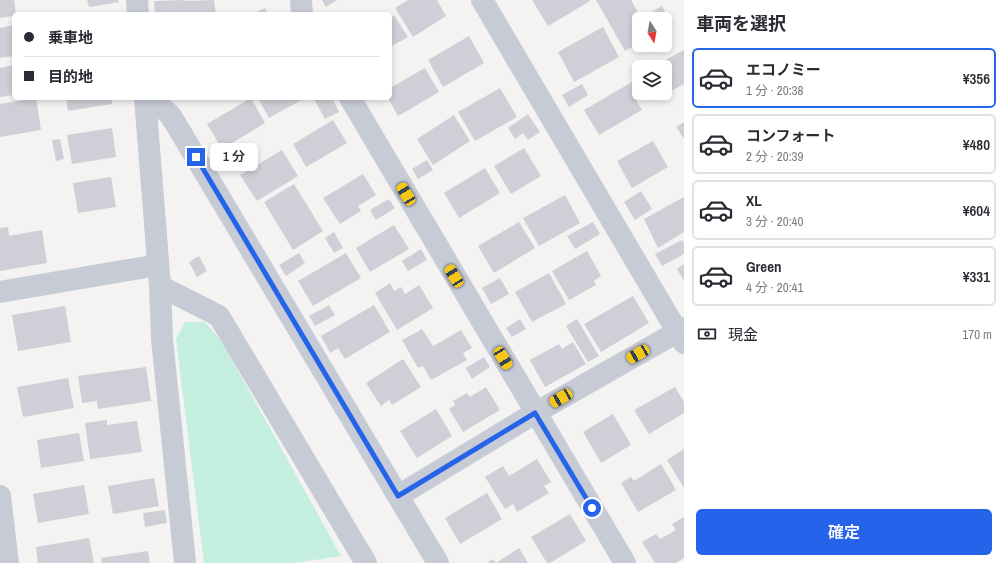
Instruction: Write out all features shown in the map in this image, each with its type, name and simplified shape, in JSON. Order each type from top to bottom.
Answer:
[{"type":"street","points":[[137,0],[138,12]]},
{"type":"street","points":[[301,0],[302,12]]},
{"type":"street","points":[[398,496],[535,413],[682,334],[482,0]]},
{"type":"street","points":[[145,100],[160,286],[162,338],[185,563]]},
{"type":"street","points":[[154,100],[171,116],[438,563]]},
{"type":"street","points":[[351,100],[625,563]]},
{"type":"street","points":[[0,292],[158,264]]},
{"type":"street","points":[[160,286],[219,316],[366,563]]},
{"type":"street","points":[[0,496],[8,563]]},
{"type":"green space","points":[[185,322],[205,322],[222,342],[341,556],[294,563],[204,563],[176,339]]},
{"type":"building","points":[[0,0],[14,0],[16,12],[12,12],[12,16],[0,18]]},
{"type":"building","points":[[87,0],[118,0],[119,2],[89,7]]},
{"type":"building","points":[[214,0],[216,12],[155,12],[154,1]]},
{"type":"building","points":[[322,0],[337,0],[326,7]]},
{"type":"building","points":[[408,0],[437,0],[446,16],[413,37],[395,8]]},
{"type":"building","points":[[532,0],[589,0],[590,1],[548,26]]},
{"type":"building","points":[[596,0],[631,0],[638,12],[632,12],[632,47],[625,51]]},
{"type":"building","points":[[662,6],[665,12],[652,12]]},
{"type":"building","points":[[265,8],[267,12],[257,12]]},
{"type":"building","points":[[394,15],[408,37],[392,46],[392,16]]},
{"type":"building","points":[[12,25],[12,56],[0,58],[0,28]]},
{"type":"building","points":[[603,27],[619,57],[574,82],[558,52]]},
{"type":"building","points":[[469,36],[484,63],[443,87],[428,60]]},
{"type":"building","points":[[684,50],[684,84],[672,91],[672,60],[665,60]]},
{"type":"building","points":[[12,65],[12,95],[0,97],[0,68]]},
{"type":"building","points":[[425,68],[439,92],[398,116],[389,100],[392,100],[392,87]]},
{"type":"building","points":[[632,82],[632,100],[636,100],[642,110],[599,135],[584,110]]},
{"type":"building","points":[[582,84],[588,95],[569,107],[562,95]]},
{"type":"building","points":[[500,88],[517,117],[475,141],[458,112]]},
{"type":"building","points":[[24,100],[36,100],[41,130],[0,137],[0,104]]},
{"type":"building","points":[[66,100],[112,100],[112,104],[68,111]]},
{"type":"building","points":[[248,100],[252,100],[265,123],[222,149],[207,124]]},
{"type":"building","points":[[259,100],[301,100],[269,118]]},
{"type":"building","points":[[315,100],[333,100],[339,112],[325,119]]},
{"type":"building","points":[[528,114],[540,132],[528,140],[523,133],[515,139],[508,128]]},
{"type":"building","points":[[454,115],[470,141],[433,165],[417,139]]},
{"type":"building","points":[[333,120],[347,143],[306,167],[293,144]]},
{"type":"building","points":[[684,122],[684,139],[676,127]]},
{"type":"building","points":[[112,128],[116,157],[72,164],[67,135]]},
{"type":"building","points":[[60,139],[64,159],[56,161],[52,140]]},
{"type":"building","points":[[653,141],[668,167],[632,188],[617,161]]},
{"type":"building","points":[[238,147],[245,158],[224,170],[217,160]]},
{"type":"building","points":[[524,148],[541,176],[511,194],[494,166]]},
{"type":"building","points":[[282,150],[298,176],[257,201],[240,175]]},
{"type":"building","points":[[427,160],[433,170],[418,179],[412,169]]},
{"type":"building","points":[[485,168],[500,193],[459,218],[444,193]]},
{"type":"building","points":[[363,174],[376,195],[358,206],[361,211],[340,224],[323,198]]},
{"type":"building","points":[[111,177],[116,207],[78,213],[73,183]]},
{"type":"building","points":[[294,184],[323,231],[293,250],[264,202]]},
{"type":"building","points":[[641,191],[652,209],[635,220],[624,202]]},
{"type":"building","points":[[565,195],[580,223],[539,246],[523,218]]},
{"type":"building","points":[[684,197],[684,232],[658,248],[644,219]]},
{"type":"building","points":[[389,199],[395,208],[376,220],[370,210]]},
{"type":"building","points":[[519,222],[535,248],[494,273],[478,246]]},
{"type":"building","points":[[593,222],[600,234],[575,249],[567,236]]},
{"type":"building","points":[[394,225],[409,249],[370,272],[356,248]]},
{"type":"building","points":[[8,227],[9,236],[42,230],[47,263],[0,271],[0,228]]},
{"type":"building","points":[[334,232],[343,248],[334,253],[325,238]]},
{"type":"building","points":[[682,240],[684,243],[684,254],[662,266],[655,254]]},
{"type":"building","points":[[421,249],[427,260],[408,271],[402,261]]},
{"type":"building","points":[[587,251],[601,276],[594,281],[596,285],[569,300],[552,271]]},
{"type":"building","points":[[299,253],[305,263],[286,276],[279,265]]},
{"type":"building","points":[[346,253],[361,278],[313,306],[298,281]]},
{"type":"building","points":[[199,256],[207,271],[197,277],[189,262]]},
{"type":"building","points":[[684,264],[684,281],[677,269]]},
{"type":"building","points":[[549,273],[566,304],[532,322],[515,292]]},
{"type":"building","points":[[500,278],[509,294],[491,304],[482,288]]},
{"type":"building","points":[[390,283],[394,291],[401,287],[405,294],[419,285],[433,308],[397,330],[375,293]]},
{"type":"building","points":[[633,296],[649,323],[601,352],[584,324]]},
{"type":"building","points":[[329,305],[335,315],[315,326],[309,316]]},
{"type":"building","points":[[374,305],[390,332],[345,359],[338,348],[330,353],[321,336]]},
{"type":"building","points":[[65,306],[71,342],[18,351],[12,315]]},
{"type":"building","points":[[520,319],[526,329],[512,337],[506,328]]},
{"type":"building","points":[[577,319],[599,356],[588,362],[566,326]]},
{"type":"building","points":[[422,329],[433,346],[461,330],[472,348],[463,353],[467,360],[431,380],[423,366],[418,368],[402,340]]},
{"type":"building","points":[[573,342],[586,364],[545,387],[530,360],[559,344],[562,349]]},
{"type":"building","points":[[484,357],[490,367],[472,379],[466,368]]},
{"type":"building","points":[[403,359],[421,387],[392,405],[389,400],[381,406],[366,383]]},
{"type":"building","points":[[146,367],[151,401],[98,409],[97,401],[82,403],[78,376]]},
{"type":"building","points":[[68,378],[74,408],[23,417],[17,387]]},
{"type":"building","points":[[486,387],[500,410],[463,432],[449,409],[455,405],[453,401],[467,393],[470,397]]},
{"type":"building","points":[[675,387],[684,402],[684,413],[649,434],[634,410]]},
{"type":"building","points":[[436,409],[452,436],[417,458],[400,431]]},
{"type":"building","points":[[613,414],[631,445],[601,463],[583,432]]},
{"type":"building","points":[[107,420],[107,425],[137,421],[142,452],[90,459],[85,423]]},
{"type":"building","points":[[79,433],[84,461],[41,468],[37,440]]},
{"type":"building","points":[[684,449],[684,488],[667,460]]},
{"type":"building","points":[[537,459],[551,482],[544,486],[549,493],[517,512],[513,504],[505,509],[485,477],[503,466],[509,476]]},
{"type":"building","points":[[661,464],[676,490],[638,512],[621,483],[631,477],[634,481]]},
{"type":"building","points":[[154,478],[159,506],[113,514],[108,486]]},
{"type":"building","points":[[84,485],[89,514],[38,523],[33,494]]},
{"type":"building","points":[[487,493],[502,519],[460,544],[445,518]]},
{"type":"building","points":[[165,510],[167,523],[145,527],[143,513]]},
{"type":"building","points":[[570,514],[586,541],[550,563],[547,563],[531,537]]},
{"type":"building","points":[[684,517],[684,558],[676,563],[655,563],[642,542],[656,534],[660,539],[676,530],[672,524]]},
{"type":"building","points":[[89,538],[94,563],[38,563],[36,547]]},
{"type":"building","points":[[519,548],[528,563],[496,563]]},
{"type":"building","points":[[148,551],[150,563],[102,563],[101,558]]},
{"type":"building","points":[[493,559],[496,563],[487,563]]},
{"type":"route","points":[[196,157],[398,496],[535,413],[592,508]]}]
